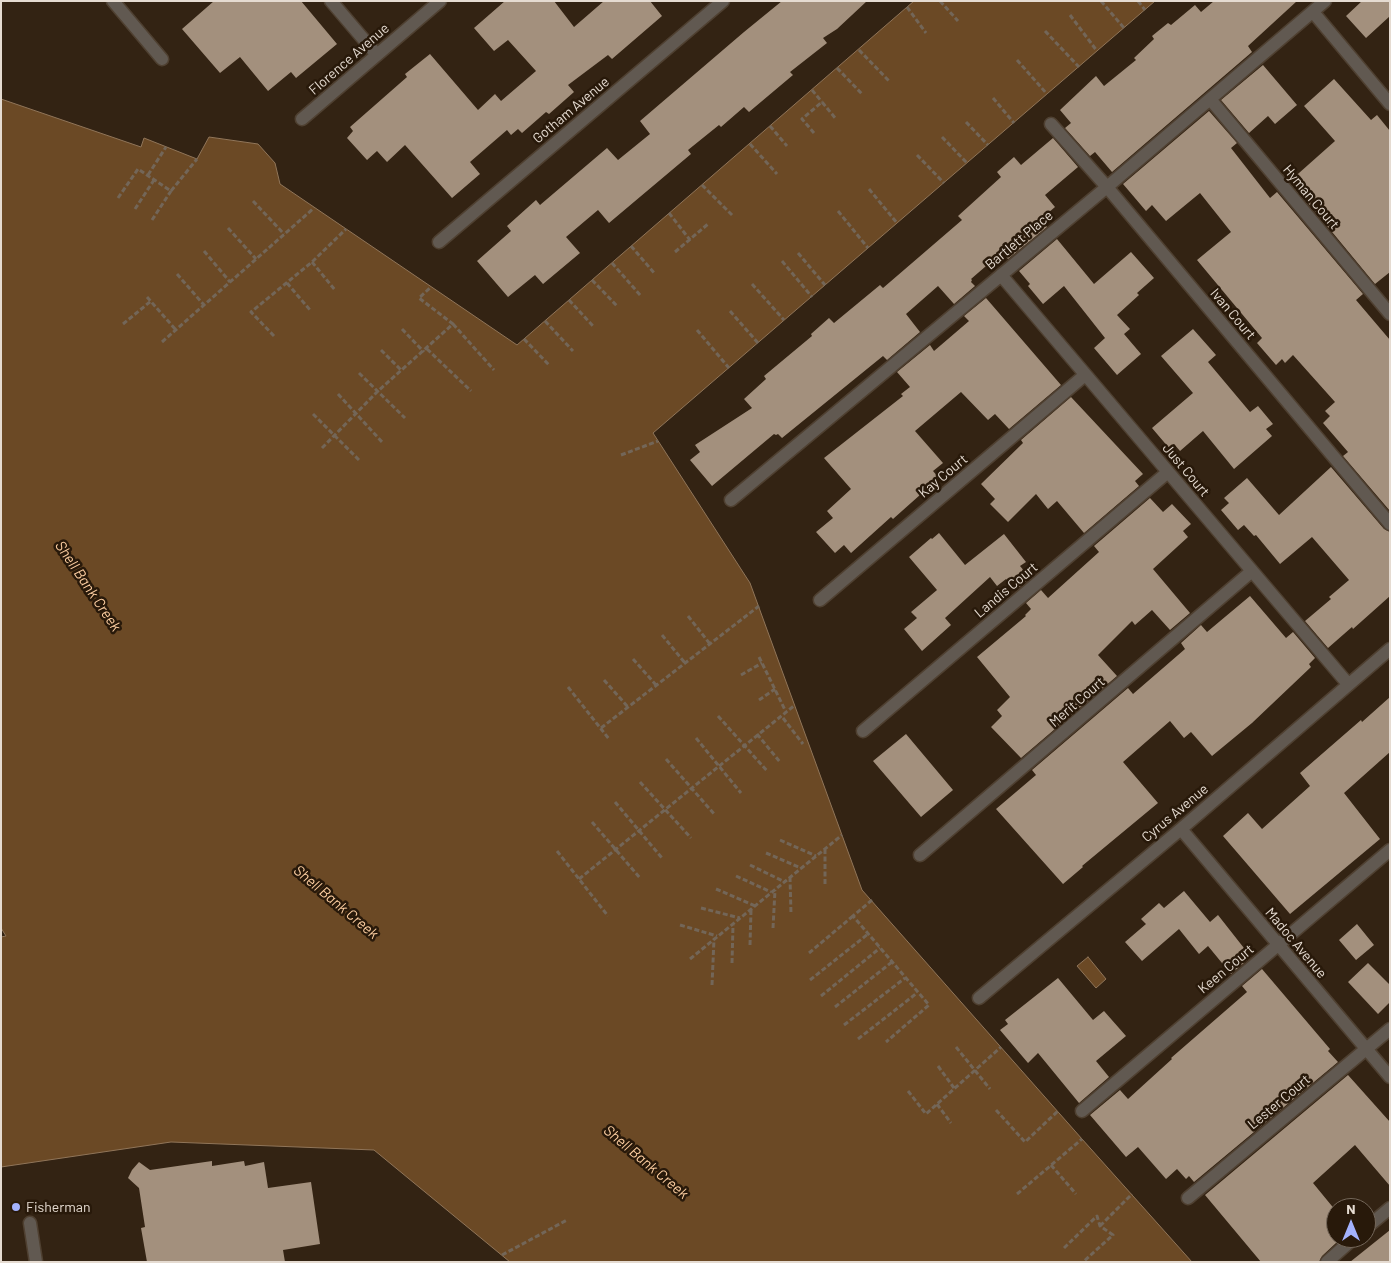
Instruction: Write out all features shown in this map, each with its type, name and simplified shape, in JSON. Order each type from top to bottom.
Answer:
[{"type":"street","points":[[113,1],[162,59]]},
{"type":"street","points":[[331,1],[377,55]]},
{"type":"street","name":"Florence Avenue","points":[[302,119],[440,1]]},
{"type":"street","name":"Gotham Avenue","points":[[439,242],[723,1]]},
{"type":"street","name":"Bartlett Place","points":[[731,500],[1106,187],[1325,1]]},
{"type":"street","points":[[1313,12],[1390,104]]},
{"type":"street","name":"Hyman Court","points":[[1210,99],[1390,314]]},
{"type":"street","name":"Ivan Court","points":[[1051,124],[1390,524]]},
{"type":"street","name":"Just Court","points":[[1001,275],[1348,684]]},
{"type":"street","name":"Kay Court","points":[[820,600],[1085,375]]},
{"type":"street","name":"Landis Court","points":[[864,731],[1168,472]]},
{"type":"street","name":"Merit Court","points":[[920,855],[1252,571]]},
{"type":"street","name":"Cyrus Avenue","points":[[979,998],[1390,649]]},
{"type":"street","name":"Madoc Avenue","points":[[1180,829],[1390,1077]]},
{"type":"street","name":"Keen Court","points":[[1082,1111],[1390,850]]},
{"type":"street","name":"Lester Court","points":[[1188,1198],[1390,1028]]},
{"type":"street","points":[[1376,1220],[1390,1208]]},
{"type":"street","points":[[30,1224],[36,1262]]},
{"type":"street","points":[[1327,1262],[1343,1248]]},
{"type":"path","points":[[940,1],[958,21]]},
{"type":"path","points":[[1102,1],[1124,28]]},
{"type":"path","points":[[1138,1],[1144,10]]},
{"type":"path","points":[[907,7],[926,33]]},
{"type":"path","points":[[1070,15],[1097,51]]},
{"type":"path","points":[[1045,31],[1079,67]]},
{"type":"path","points":[[859,50],[890,82]]},
{"type":"path","points":[[1016,60],[1047,94]]},
{"type":"path","points":[[837,68],[863,95]]},
{"type":"path","points":[[812,90],[836,119]]},
{"type":"path","points":[[992,98],[1014,123]]},
{"type":"path","points":[[814,133],[802,119],[822,102]]},
{"type":"path","points":[[966,122],[988,145]]},
{"type":"path","points":[[770,126],[788,146]]},
{"type":"path","points":[[942,137],[967,163]]},
{"type":"path","points":[[750,144],[777,174]]},
{"type":"path","points":[[148,175],[166,148]]},
{"type":"path","points":[[916,155],[944,183]]},
{"type":"path","points":[[152,220],[171,191],[197,159]]},
{"type":"path","points":[[118,198],[138,170],[171,191]]},
{"type":"path","points":[[135,209],[154,180]]},
{"type":"path","points":[[702,185],[733,216]]},
{"type":"path","points":[[869,189],[897,223]]},
{"type":"path","points":[[253,201],[284,234]]},
{"type":"path","points":[[162,342],[314,208]]},
{"type":"path","points":[[838,211],[868,248]]},
{"type":"path","points":[[669,214],[690,240]]},
{"type":"path","points":[[675,252],[708,224]]},
{"type":"path","points":[[228,228],[256,259]]},
{"type":"path","points":[[274,336],[251,312],[312,262],[346,229]]},
{"type":"path","points":[[631,246],[655,274]]},
{"type":"path","points":[[204,251],[230,282]]},
{"type":"path","points":[[798,254],[825,285]]},
{"type":"path","points":[[782,261],[812,296]]},
{"type":"path","points":[[312,262],[334,290]]},
{"type":"path","points":[[612,263],[641,296]]},
{"type":"path","points":[[177,274],[204,305]]},
{"type":"path","points":[[592,280],[618,307]]},
{"type":"path","points":[[287,283],[310,310]]},
{"type":"path","points":[[752,284],[784,320]]},
{"type":"path","points":[[431,287],[419,298],[453,324],[494,370]]},
{"type":"path","points":[[147,296],[176,330]]},
{"type":"path","points":[[569,300],[593,326]]},
{"type":"path","points":[[123,324],[151,301]]},
{"type":"path","points":[[730,311],[758,343]]},
{"type":"path","points":[[545,321],[574,351]]},
{"type":"path","points":[[322,448],[378,391],[453,324]]},
{"type":"path","points":[[402,329],[471,391]]},
{"type":"path","points":[[697,330],[729,368]]},
{"type":"path","points":[[524,339],[550,366]]},
{"type":"path","points":[[381,350],[402,371]]},
{"type":"path","points":[[359,373],[405,418]]},
{"type":"path","points":[[338,394],[383,442]]},
{"type":"path","points":[[313,414],[360,461]]},
{"type":"path","points":[[621,455],[658,441]]},
{"type":"path","points":[[600,728],[759,606]]},
{"type":"path","points":[[688,616],[710,644]]},
{"type":"path","points":[[662,635],[685,664]]},
{"type":"path","points":[[759,657],[786,712]]},
{"type":"path","points":[[633,659],[656,686]]},
{"type":"path","points":[[741,675],[762,664]]},
{"type":"path","points":[[604,680],[628,707]]},
{"type":"path","points":[[568,687],[609,739]]},
{"type":"path","points":[[759,700],[776,690]]},
{"type":"path","points":[[579,878],[795,705]]},
{"type":"path","points":[[718,716],[768,772]]},
{"type":"path","points":[[783,718],[803,744]]},
{"type":"path","points":[[757,734],[780,762]]},
{"type":"path","points":[[696,738],[741,793]]},
{"type":"path","points":[[666,759],[715,815]]},
{"type":"path","points":[[640,782],[691,838]]},
{"type":"path","points":[[615,802],[662,858]]},
{"type":"path","points":[[592,822],[640,878]]},
{"type":"path","points":[[690,959],[842,834]]},
{"type":"path","points":[[780,840],[816,856]]},
{"type":"path","points":[[826,848],[826,884]]},
{"type":"path","points":[[557,851],[608,916]]},
{"type":"path","points":[[766,853],[801,868]]},
{"type":"path","points":[[750,865],[785,882]]},
{"type":"path","points":[[736,876],[773,891]]},
{"type":"path","points":[[790,877],[791,914]]},
{"type":"path","points":[[716,889],[755,906]]},
{"type":"path","points":[[773,891],[773,928]]},
{"type":"path","points":[[809,953],[872,900]]},
{"type":"path","points":[[700,908],[740,918]]},
{"type":"path","points":[[750,945],[751,909]]},
{"type":"path","points":[[853,916],[929,1005],[886,1042]]},
{"type":"path","points":[[732,963],[733,924]]},
{"type":"path","points":[[680,925],[716,938]]},
{"type":"path","points":[[810,980],[868,934]]},
{"type":"path","points":[[712,986],[716,938]]},
{"type":"path","points":[[821,996],[880,948]]},
{"type":"path","points":[[835,1008],[892,962]]},
{"type":"path","points":[[844,1025],[905,978]]},
{"type":"path","points":[[858,1039],[917,993]]},
{"type":"path","points":[[956,1047],[990,1089]]},
{"type":"path","points":[[908,1091],[926,1114],[1001,1047]]},
{"type":"path","points":[[938,1066],[954,1088]]},
{"type":"path","points":[[937,1104],[952,1123]]},
{"type":"path","points":[[996,1110],[1025,1142],[1058,1111]]},
{"type":"path","points":[[1017,1194],[1082,1139]]},
{"type":"path","points":[[1051,1165],[1076,1194]]},
{"type":"path","points":[[1100,1226],[1132,1194]]},
{"type":"path","points":[[1064,1248],[1097,1216],[1100,1226],[1113,1235],[1083,1262]]},
{"type":"path","points":[[502,1255],[567,1220]]},
{"type":"water","name":"Shell Bank Creek","points":[[914,1],[1155,1],[653,433],[750,583],[862,890],[1192,1262],[510,1262],[374,1150],[171,1142],[1,1167],[1,937],[6,936],[1,928],[1,99],[141,147],[144,138],[197,159],[209,137],[258,144],[275,163],[280,184],[517,345]]},
{"type":"water","points":[[1088,957],[1106,979],[1096,988],[1077,966]]},
{"type":"building","points":[[214,1],[301,1],[337,44],[296,78],[291,72],[268,91],[240,57],[220,73],[182,29]]},
{"type":"building","points":[[505,1],[554,1],[574,27],[604,1],[650,1],[662,16],[612,59],[608,55],[568,85],[574,92],[549,114],[546,112],[522,133],[518,129],[511,135],[507,130],[470,162],[480,174],[452,198],[405,145],[387,162],[377,151],[367,160],[347,138],[353,131],[350,127],[407,77],[405,74],[430,54],[478,110],[495,94],[501,101],[536,71],[508,40],[494,51],[474,28]]},
{"type":"building","points":[[782,1],[867,1],[837,29],[823,38],[827,43],[790,72],[793,75],[749,112],[744,107],[721,127],[719,125],[688,150],[691,154],[609,223],[598,210],[566,237],[580,253],[543,284],[535,275],[508,297],[477,261],[511,231],[507,226],[536,200],[540,205],[607,148],[618,160],[650,134],[640,121]]},
{"type":"building","points":[[1214,1],[1297,1],[1248,46],[1252,52],[1112,172],[1095,152],[1090,156],[1065,128],[1071,123],[1060,110],[1096,76],[1104,86],[1136,60],[1134,58],[1154,39],[1152,36],[1168,23],[1171,25],[1195,5],[1201,12]]},
{"type":"building","points":[[1362,1],[1390,1],[1390,16],[1366,38],[1346,16]]},
{"type":"building","points":[[1263,65],[1297,105],[1275,124],[1268,116],[1249,133],[1221,100]]},
{"type":"building","points":[[1334,79],[1371,120],[1377,115],[1390,131],[1390,272],[1375,284],[1290,181],[1335,141],[1304,106]]},
{"type":"building","points":[[1209,111],[1237,143],[1231,148],[1270,198],[1277,192],[1363,294],[1356,300],[1390,340],[1390,511],[1343,456],[1348,452],[1323,423],[1330,416],[1325,411],[1335,402],[1293,355],[1285,363],[1282,359],[1276,365],[1257,343],[1262,338],[1197,260],[1231,232],[1200,193],[1166,221],[1152,205],[1146,211],[1123,184]]},
{"type":"building","points":[[1053,138],[1078,167],[1045,195],[1055,207],[1041,219],[1047,227],[1008,259],[1003,253],[1000,254],[971,279],[975,286],[954,304],[938,286],[906,314],[920,332],[887,360],[883,356],[782,438],[778,434],[774,434],[712,486],[690,460],[700,452],[695,445],[752,408],[744,399],[766,379],[764,376],[812,336],[811,334],[829,318],[834,323],[880,285],[883,288],[962,220],[958,216],[1001,177],[997,172],[1014,157],[1021,165]]},
{"type":"building","points":[[1057,239],[1094,284],[1131,252],[1154,278],[1117,315],[1130,329],[1124,334],[1141,354],[1117,375],[1094,348],[1105,338],[1064,286],[1043,304],[1028,286],[1030,284],[1019,271]]},
{"type":"building","points":[[986,298],[1061,385],[1009,429],[995,414],[988,420],[961,392],[915,431],[943,463],[933,471],[939,478],[851,553],[844,545],[835,553],[816,532],[833,518],[827,511],[851,489],[824,458],[903,396],[901,394],[910,387],[897,372],[930,345],[934,351],[969,321],[964,316]]},
{"type":"building","points":[[1193,329],[1216,355],[1208,362],[1250,412],[1258,406],[1273,424],[1266,429],[1272,436],[1234,469],[1203,431],[1180,451],[1174,444],[1169,448],[1152,428],[1193,393],[1161,356]]},
{"type":"building","points":[[1071,397],[1143,474],[1135,481],[1139,486],[1084,533],[1057,501],[1048,509],[1036,494],[1008,522],[990,504],[995,499],[981,484],[1023,443],[1021,440]]},
{"type":"building","points":[[1331,467],[1384,529],[1390,532],[1390,596],[1353,629],[1352,627],[1328,648],[1305,621],[1331,599],[1329,597],[1349,580],[1312,537],[1280,564],[1256,535],[1254,536],[1244,525],[1238,530],[1221,510],[1229,503],[1224,498],[1247,478],[1279,515]]},
{"type":"building","points":[[1150,498],[1163,512],[1172,504],[1191,524],[1183,531],[1188,537],[1153,569],[1190,613],[1170,630],[1152,610],[1135,625],[1132,621],[1098,655],[1117,676],[1021,758],[991,727],[1002,716],[997,710],[1010,697],[977,657],[1026,616],[1031,609],[1026,603],[1041,590],[1048,598],[1099,552],[1094,546]]},
{"type":"building","points":[[939,533],[965,565],[1004,534],[1026,562],[1020,566],[1030,578],[1016,590],[1006,579],[997,586],[990,577],[945,618],[951,625],[922,651],[904,629],[917,618],[911,612],[937,590],[909,557]]},
{"type":"building","points":[[1250,596],[1286,638],[1293,632],[1315,658],[1309,664],[1311,667],[1252,723],[1212,756],[1191,732],[1184,738],[1170,721],[1123,762],[1158,803],[1063,884],[996,809],[1036,775],[1032,770],[1128,688],[1133,694],[1185,649],[1181,643],[1201,625],[1207,632]]},
{"type":"building","points":[[1390,697],[1390,752],[1344,793],[1380,839],[1290,914],[1223,836],[1248,813],[1262,829],[1310,786],[1300,773]]},
{"type":"building","points":[[906,734],[953,790],[921,817],[873,761]]},
{"type":"building","points":[[1184,891],[1210,922],[1218,915],[1251,957],[1231,974],[1208,946],[1199,954],[1179,929],[1142,961],[1125,942],[1146,924],[1141,919],[1159,903],[1164,908]]},
{"type":"building","points":[[1357,924],[1374,945],[1356,960],[1339,940]]},
{"type":"building","points":[[1368,963],[1390,985],[1390,1002],[1378,1014],[1348,982]]},
{"type":"building","points":[[1262,969],[1330,1049],[1328,1051],[1338,1062],[1194,1182],[1189,1176],[1186,1179],[1177,1169],[1166,1179],[1138,1147],[1126,1157],[1090,1115],[1120,1090],[1128,1099],[1171,1058],[1247,992],[1242,986]]},
{"type":"building","points":[[1058,978],[1093,1020],[1104,1011],[1126,1036],[1096,1061],[1109,1077],[1079,1103],[1038,1053],[1028,1063],[1000,1030],[1008,1024],[1005,1020]]},
{"type":"building","points":[[1348,1075],[1390,1122],[1390,1186],[1355,1145],[1313,1183],[1326,1199],[1326,1248],[1331,1248],[1322,1256],[1319,1262],[1261,1262],[1205,1195]]},
{"type":"building","points":[[212,1161],[212,1166],[244,1161],[245,1166],[264,1162],[268,1188],[311,1182],[320,1244],[283,1250],[285,1262],[147,1262],[141,1228],[145,1227],[139,1188],[128,1178],[132,1170],[139,1162],[150,1170]]},
{"type":"building","points":[[1390,1230],[1390,1262],[1350,1262],[1368,1248],[1376,1248],[1376,1241]]},
{"type":"place","name":"Fisherman","points":[[16,1207]]}]
